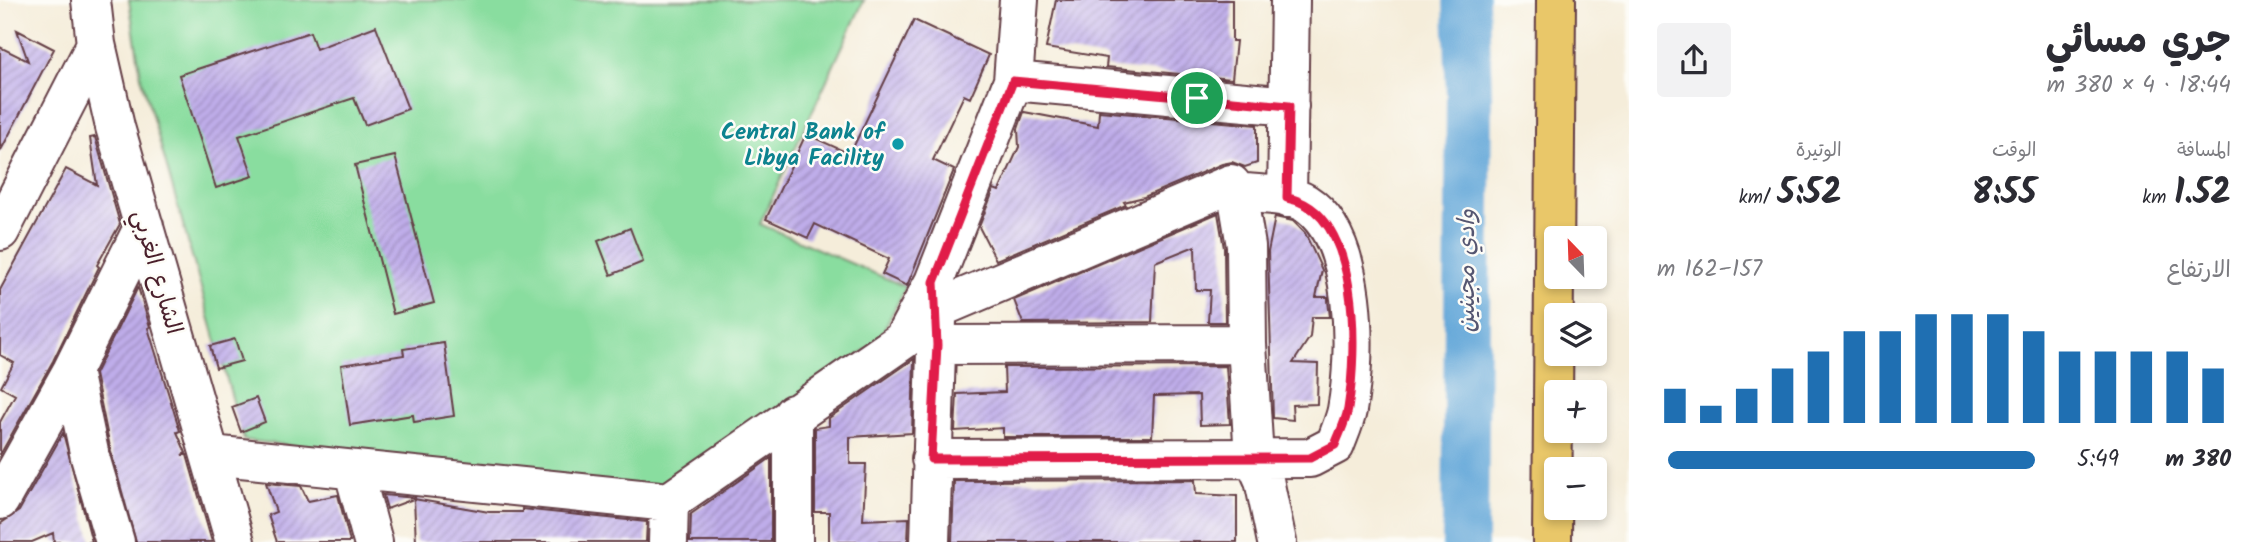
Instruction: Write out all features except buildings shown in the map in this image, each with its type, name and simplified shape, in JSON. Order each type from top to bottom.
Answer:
[{"type":"highway","points":[[1552,542],[1556,0]]},
{"type":"street","name":"الشارع الغربي","points":[[91,0],[96,44],[115,127],[235,542]]},
{"type":"street","points":[[930,542],[936,312],[1013,81],[1019,0]]},
{"type":"street","points":[[1287,198],[1290,0]]},
{"type":"street","points":[[0,231],[96,44]]},
{"type":"street","points":[[1013,81],[1289,106]]},
{"type":"street","points":[[211,455],[354,472],[669,502],[903,340],[936,312],[1231,184],[1237,192],[1246,246],[1247,344],[1254,458],[1264,480],[1277,542]]},
{"type":"street","points":[[931,459],[1310,458],[1335,445],[1348,411],[1352,333],[1349,282],[1335,236],[1314,209],[1302,201],[1237,192]]},
{"type":"street","points":[[0,500],[72,371],[145,226]]},
{"type":"street","points":[[936,312],[1247,344]]},
{"type":"street","points":[[72,371],[90,457],[115,542]]},
{"type":"street","points":[[793,414],[793,542]]},
{"type":"street","points":[[354,472],[373,542]]},
{"type":"street","points":[[668,542],[669,502]]},
{"type":"green space","points":[[129,0],[864,0],[760,224],[906,287],[878,341],[670,490],[244,440],[141,76]]},
{"type":"waterway","name":"وادي مجينين","points":[[1465,542],[1469,96],[1466,0]]},
{"type":"place","name":"Central Bank of Libya Facility","points":[[898,144]]},
{"type":"route","points":[[1013,81],[1197,98],[1289,106],[1287,198],[1302,201],[1314,209],[1335,236],[1349,282],[1352,333],[1348,411],[1335,445],[1310,458],[931,459],[937,345],[934,282],[974,188],[1013,81]]}]
